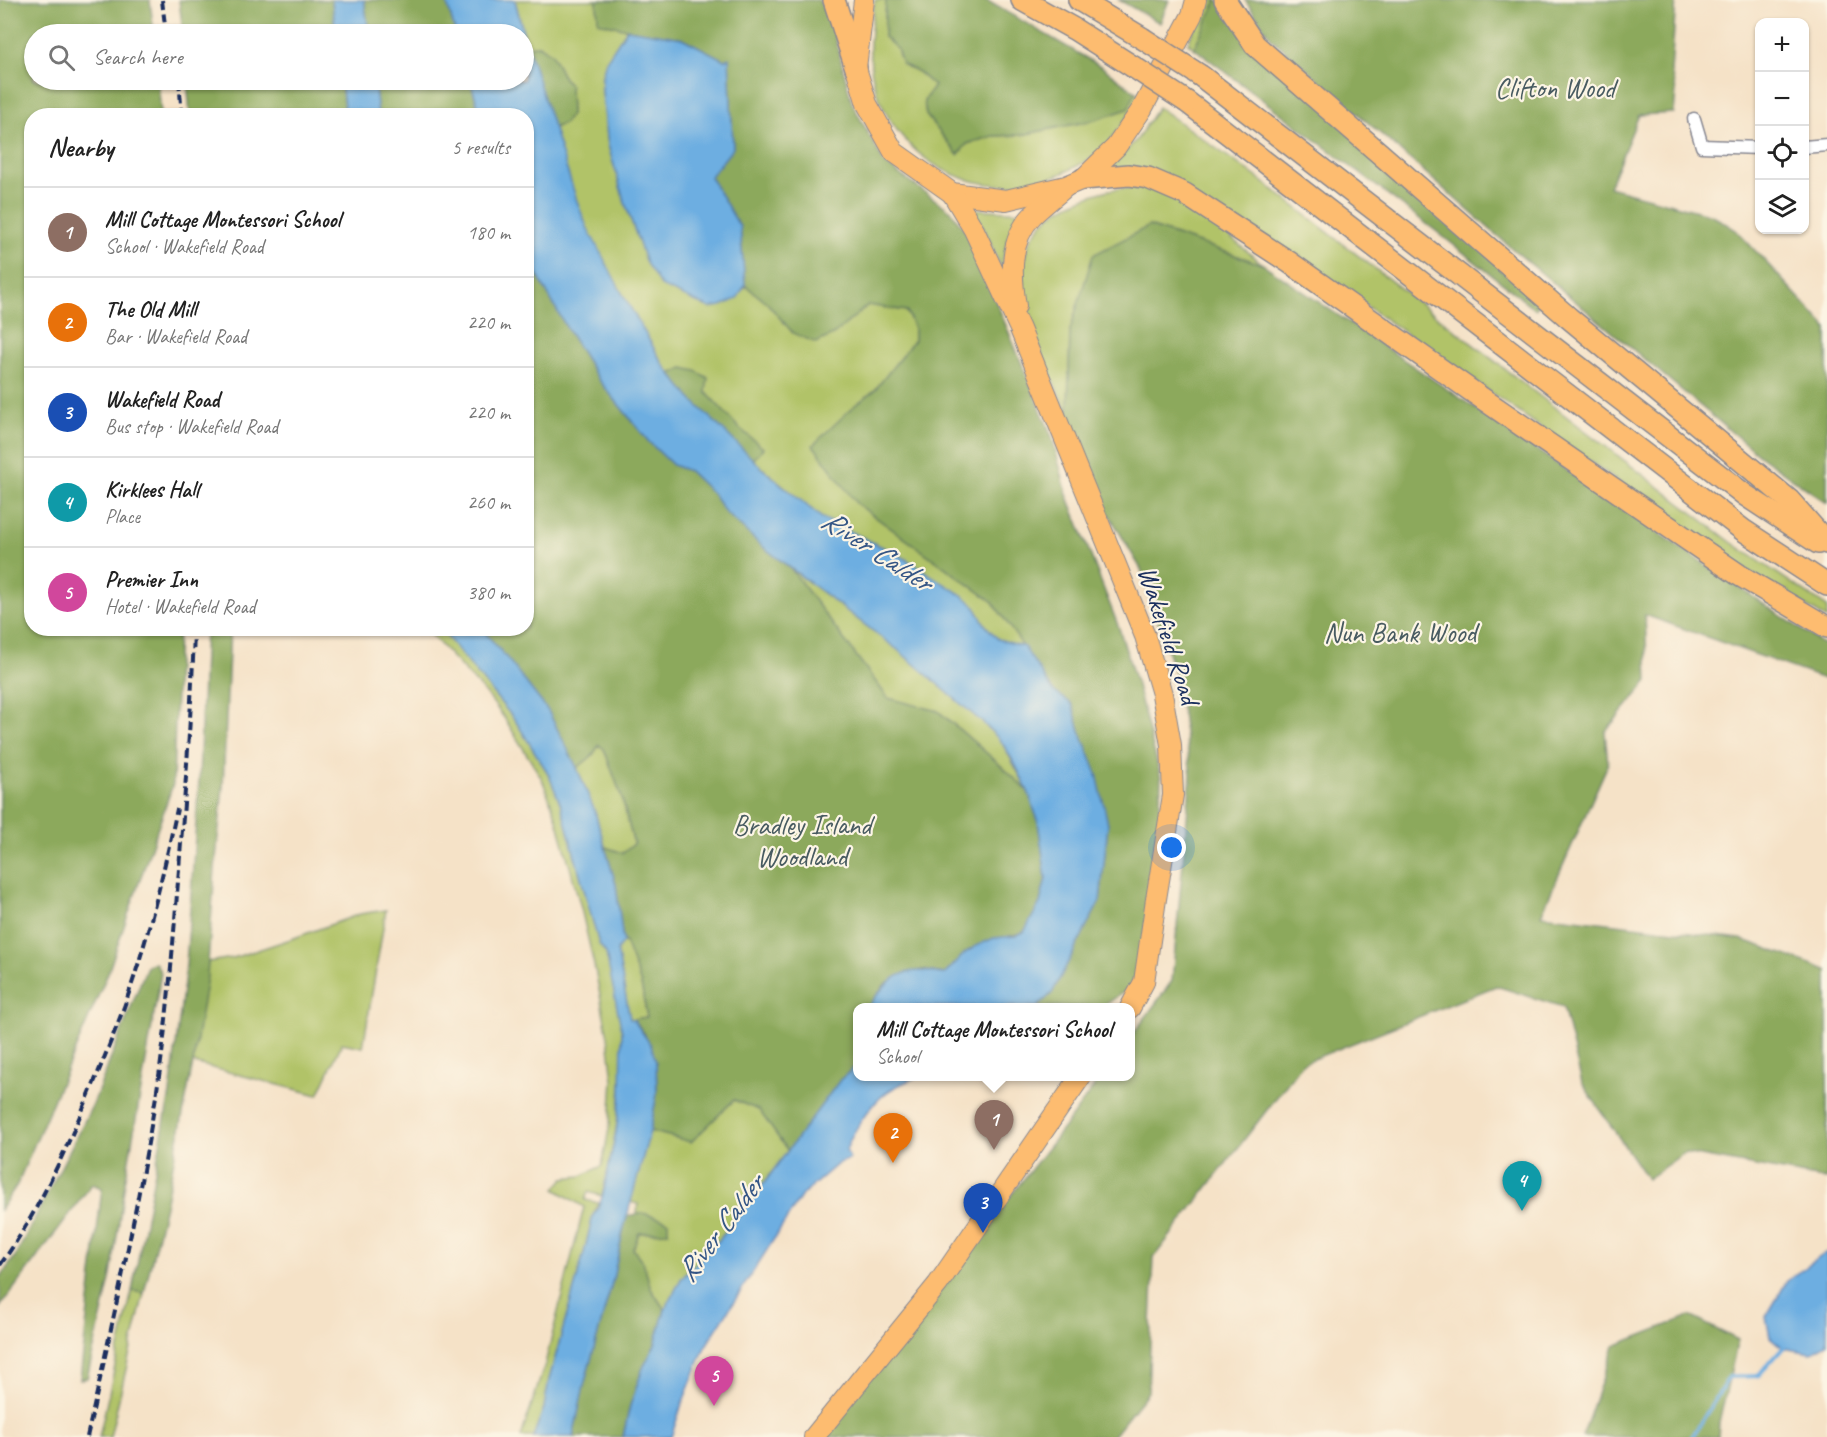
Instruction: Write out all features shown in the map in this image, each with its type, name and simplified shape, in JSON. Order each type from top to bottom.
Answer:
[{"type":"highway","points":[[834,0],[867,104],[894,152],[952,193],[1006,200],[1074,183],[1130,175],[1148,178],[1185,194],[1289,262],[1739,575],[1827,627]]},
{"type":"highway","points":[[856,68],[864,0]]},
{"type":"highway","points":[[1022,0],[1074,29],[1187,102],[1743,530],[1827,585]]},
{"type":"highway","points":[[1079,0],[1202,76],[1745,495],[1827,549]]},
{"type":"highway","name":"Wakefield Road","points":[[1020,329],[1012,268],[1016,241],[1030,217],[1116,147],[1142,109],[1192,15],[1196,0]]},
{"type":"highway","points":[[1225,0],[1255,45],[1569,318],[1789,500],[1827,543]]},
{"type":"highway","name":"Wakefield Road","points":[[952,193],[974,230],[1020,329],[1145,636],[1167,719],[1171,745],[1173,795],[1144,982],[1133,1003]]},
{"type":"highway","points":[[814,1437],[938,1284],[1078,1081]]},
{"type":"street","points":[[1694,119],[1702,146],[1755,148]]},
{"type":"street","points":[[1809,147],[1827,145]]},
{"type":"green space","points":[[0,0],[150,0],[153,24],[24,24],[24,90],[159,90],[160,108],[24,108],[24,636],[178,636],[173,784],[108,973],[17,1185],[0,1210]]},
{"type":"green space","points":[[179,0],[332,0],[335,24],[182,24]]},
{"type":"green space","points":[[364,0],[446,0],[453,24],[368,24]]},
{"type":"green space","points":[[515,0],[597,0],[598,22],[627,29],[606,61],[602,76],[608,145],[646,263],[661,286],[710,308],[745,288],[745,285],[767,303],[793,333],[833,335],[868,305],[906,311],[914,328],[914,340],[875,390],[854,406],[856,503],[993,602],[1024,647],[998,639],[986,626],[973,604],[901,556],[822,518],[753,460],[763,448],[738,427],[683,368],[671,374],[605,263],[587,228],[573,191],[553,128],[563,124],[571,115],[570,86],[552,54],[539,45],[534,45],[534,24],[521,24]]},
{"type":"green space","points":[[597,0],[819,0],[832,25],[852,103],[884,163],[951,211],[969,236],[1052,437],[1067,494],[1119,628],[1137,685],[1161,778],[1159,834],[1139,969],[1131,987],[1108,1003],[1041,1003],[1052,993],[1100,901],[1108,824],[1072,704],[1053,691],[993,602],[856,503],[813,445],[854,406],[875,390],[914,340],[914,328],[907,311],[868,305],[833,335],[816,343],[793,333],[767,303],[745,285],[740,227],[710,177],[733,148],[729,59],[724,60],[682,38],[598,22]]},
{"type":"green space","points":[[875,0],[886,0],[884,37],[897,49],[902,64],[918,72],[934,86],[924,101],[926,115],[957,154],[967,144],[993,136],[1021,135],[1095,120],[1128,109],[1136,92],[1142,97],[1104,149],[1073,168],[1046,179],[1019,185],[991,184],[965,179],[940,168],[918,152],[898,132],[883,107],[873,81],[871,68],[870,41]]},
{"type":"green space","points":[[886,0],[986,0],[1102,67],[1136,92],[1128,109],[1095,120],[1021,135],[993,136],[967,144],[958,155],[926,115],[924,101],[934,86],[918,72],[902,64],[897,49],[884,37]]},
{"type":"green space","points":[[1119,0],[1169,0],[1160,23]]},
{"type":"green space","points":[[1206,0],[1217,0],[1194,48],[1188,43]]},
{"type":"green space","points":[[1217,0],[1541,303],[1535,309],[1194,48]]},
{"type":"green space","name":"Clifton Wood","points":[[1245,0],[1676,0],[1671,72],[1676,91],[1674,113],[1639,115],[1609,187],[1712,215],[1736,230],[1827,328],[1827,503],[1759,455],[1508,245],[1271,38]]},
{"type":"green space","points":[[534,45],[538,45],[552,54],[570,86],[571,115],[563,124],[553,128],[534,68]]},
{"type":"green space","points":[[188,90],[342,90],[344,108],[189,108]]},
{"type":"green space","points":[[375,90],[473,90],[479,108],[377,108]]},
{"type":"green space","points":[[1158,107],[1258,178],[1731,542],[1827,607],[1827,619],[1743,568],[1293,255],[1111,167],[1138,138]]},
{"type":"green space","points":[[1131,185],[1147,187],[1181,200],[1219,225],[1264,265],[1149,226],[1070,330],[1068,414],[1044,360],[1025,300],[1023,270],[1029,244],[1044,221],[1072,203],[1107,191],[1129,188]]},
{"type":"green space","points":[[973,209],[1023,212],[1007,240],[1001,268],[985,230]]},
{"type":"green space","name":"Nun Bank Wood","points":[[1149,226],[1264,265],[1827,647],[1827,680],[1645,615],[1648,681],[1605,732],[1608,764],[1541,915],[1741,939],[1827,970],[1827,1179],[1684,1153],[1647,1179],[1582,1083],[1563,1007],[1496,986],[1303,1063],[1154,1257],[1148,1392],[1112,1437],[822,1437],[1098,1081],[1135,1081],[1135,1032],[1172,981],[1191,774],[1177,680],[1141,569],[1087,477],[1068,414],[1070,330],[1093,255]]},
{"type":"green space","name":"Bradley Island Woodland","points":[[534,269],[599,380],[649,442],[673,465],[689,471],[712,493],[725,512],[791,569],[888,698],[938,711],[1028,791],[1038,821],[1046,878],[1040,903],[1024,932],[976,946],[965,953],[945,974],[921,970],[886,983],[871,1003],[853,1003],[853,1069],[840,1080],[788,1151],[759,1110],[734,1100],[691,1142],[650,1131],[657,1093],[656,1062],[644,1033],[633,1019],[647,1017],[641,984],[625,942],[623,942],[616,885],[605,847],[623,853],[634,844],[621,795],[604,749],[599,745],[592,756],[577,768],[548,711],[488,636],[534,636]]},
{"type":"green space","points":[[683,368],[696,371],[708,378],[706,392],[738,427],[763,448],[753,460],[690,398],[671,374]]},
{"type":"green space","points":[[791,569],[898,650],[982,722],[1001,741],[1028,791],[938,711],[888,699]]},
{"type":"green space","points":[[205,636],[230,636],[223,787],[207,977],[165,1206],[144,1293],[132,1291],[170,1093],[186,965],[199,779]]},
{"type":"green space","points":[[432,636],[447,636],[515,720],[548,773],[561,805],[599,944],[606,953],[622,1030],[620,1100],[610,1164],[602,1196],[588,1192],[585,1200],[599,1203],[593,1215],[549,1380],[544,1408],[533,1437],[521,1437],[545,1364],[584,1207],[555,1189],[564,1178],[581,1176],[602,1166],[610,1123],[613,1080],[608,1037],[596,974],[557,819],[542,779],[488,696]]},
{"type":"green space","points":[[599,745],[604,749],[621,795],[634,844],[623,853],[605,847],[595,812],[577,768],[592,756]]},
{"type":"green space","points":[[386,910],[363,1047],[342,1043],[318,1095],[193,1063],[208,962],[233,958],[360,914]]},
{"type":"green space","points":[[625,941],[641,984],[647,1017],[630,1020],[617,950]]},
{"type":"green space","points":[[155,962],[161,973],[111,1275],[87,1378],[80,1379],[102,1188],[92,1184],[0,1307],[0,1278],[16,1255],[93,1104],[147,966]]},
{"type":"green space","points":[[734,1100],[759,1110],[788,1151],[720,1239],[681,1279],[665,1310],[651,1289],[643,1262],[633,1249],[639,1233],[668,1232],[643,1213],[637,1214],[638,1204],[630,1202],[650,1131],[691,1142]]},
{"type":"green space","points":[[643,1213],[668,1221],[668,1232],[639,1233],[633,1249],[643,1262],[651,1289],[665,1310],[655,1345],[643,1368],[630,1406],[623,1437],[573,1437],[584,1385],[613,1279],[626,1216]]},
{"type":"green space","points":[[132,1291],[144,1293],[110,1437],[99,1437]]},
{"type":"green space","points":[[1690,1316],[1738,1340],[1719,1423],[1718,1437],[1582,1437],[1614,1346]]},
{"type":"water","points":[[332,0],[364,0],[368,24],[335,24]]},
{"type":"water","points":[[446,0],[515,0],[521,24],[453,24]]},
{"type":"water","points":[[627,29],[682,38],[724,60],[729,58],[733,148],[710,177],[740,227],[745,285],[737,299],[721,306],[710,308],[661,286],[646,263],[624,200],[608,145],[602,76],[606,61]]},
{"type":"water","name":"River Calder","points":[[534,67],[587,227],[663,364],[690,398],[764,470],[822,518],[901,556],[962,595],[973,604],[986,626],[998,639],[1024,647],[1053,691],[1072,704],[1097,774],[1108,824],[1100,901],[1052,993],[1041,1003],[871,1003],[896,977],[912,971],[945,974],[965,953],[976,946],[994,938],[1015,936],[1024,932],[1040,903],[1046,878],[1038,821],[1028,791],[1001,741],[982,722],[898,650],[762,546],[725,512],[712,493],[689,471],[673,465],[649,442],[599,380],[534,269],[534,108],[479,108],[473,90],[534,90]]},
{"type":"water","points":[[342,90],[375,90],[377,108],[344,108]]},
{"type":"water","points":[[447,636],[488,636],[548,711],[577,768],[595,812],[616,885],[623,942],[617,950],[630,1019],[633,1019],[651,1045],[656,1062],[657,1093],[650,1131],[584,1385],[573,1437],[533,1437],[544,1408],[549,1380],[593,1215],[598,1209],[603,1194],[616,1132],[621,1094],[622,1032],[606,953],[599,944],[561,805],[548,773],[515,720]]},
{"type":"water","points":[[853,1069],[853,1081],[908,1081],[887,1092],[866,1114],[846,1150],[850,1159],[839,1163],[802,1195],[705,1347],[671,1437],[623,1437],[630,1406],[643,1368],[655,1345],[665,1310],[681,1279],[720,1239],[753,1198],[840,1080]]},
{"type":"water","points":[[1827,1252],[1827,1344],[1811,1353],[1783,1348],[1770,1337],[1766,1317],[1787,1281]]},
{"type":"waterway","points":[[1692,1437],[1729,1377],[1758,1376],[1783,1348]]},
{"type":"railway","points":[[162,0],[165,24]]},
{"type":"railway","points":[[180,90],[181,108]]},
{"type":"railway","points":[[87,1437],[116,1308],[150,1134],[161,1063],[184,809],[194,636]]},
{"type":"railway","points":[[0,1265],[22,1232],[51,1179],[113,1037],[147,934],[177,809]]},
{"type":"place","name":"Mill Cottage Montessori School","points":[[994,1150]]},
{"type":"place","name":"The Old Mill","points":[[893,1163]]},
{"type":"place","name":"Kirklees Hall","points":[[1522,1211]]},
{"type":"place","name":"Wakefield Road","points":[[983,1233]]},
{"type":"place","name":"Premier Inn","points":[[714,1406]]}]
